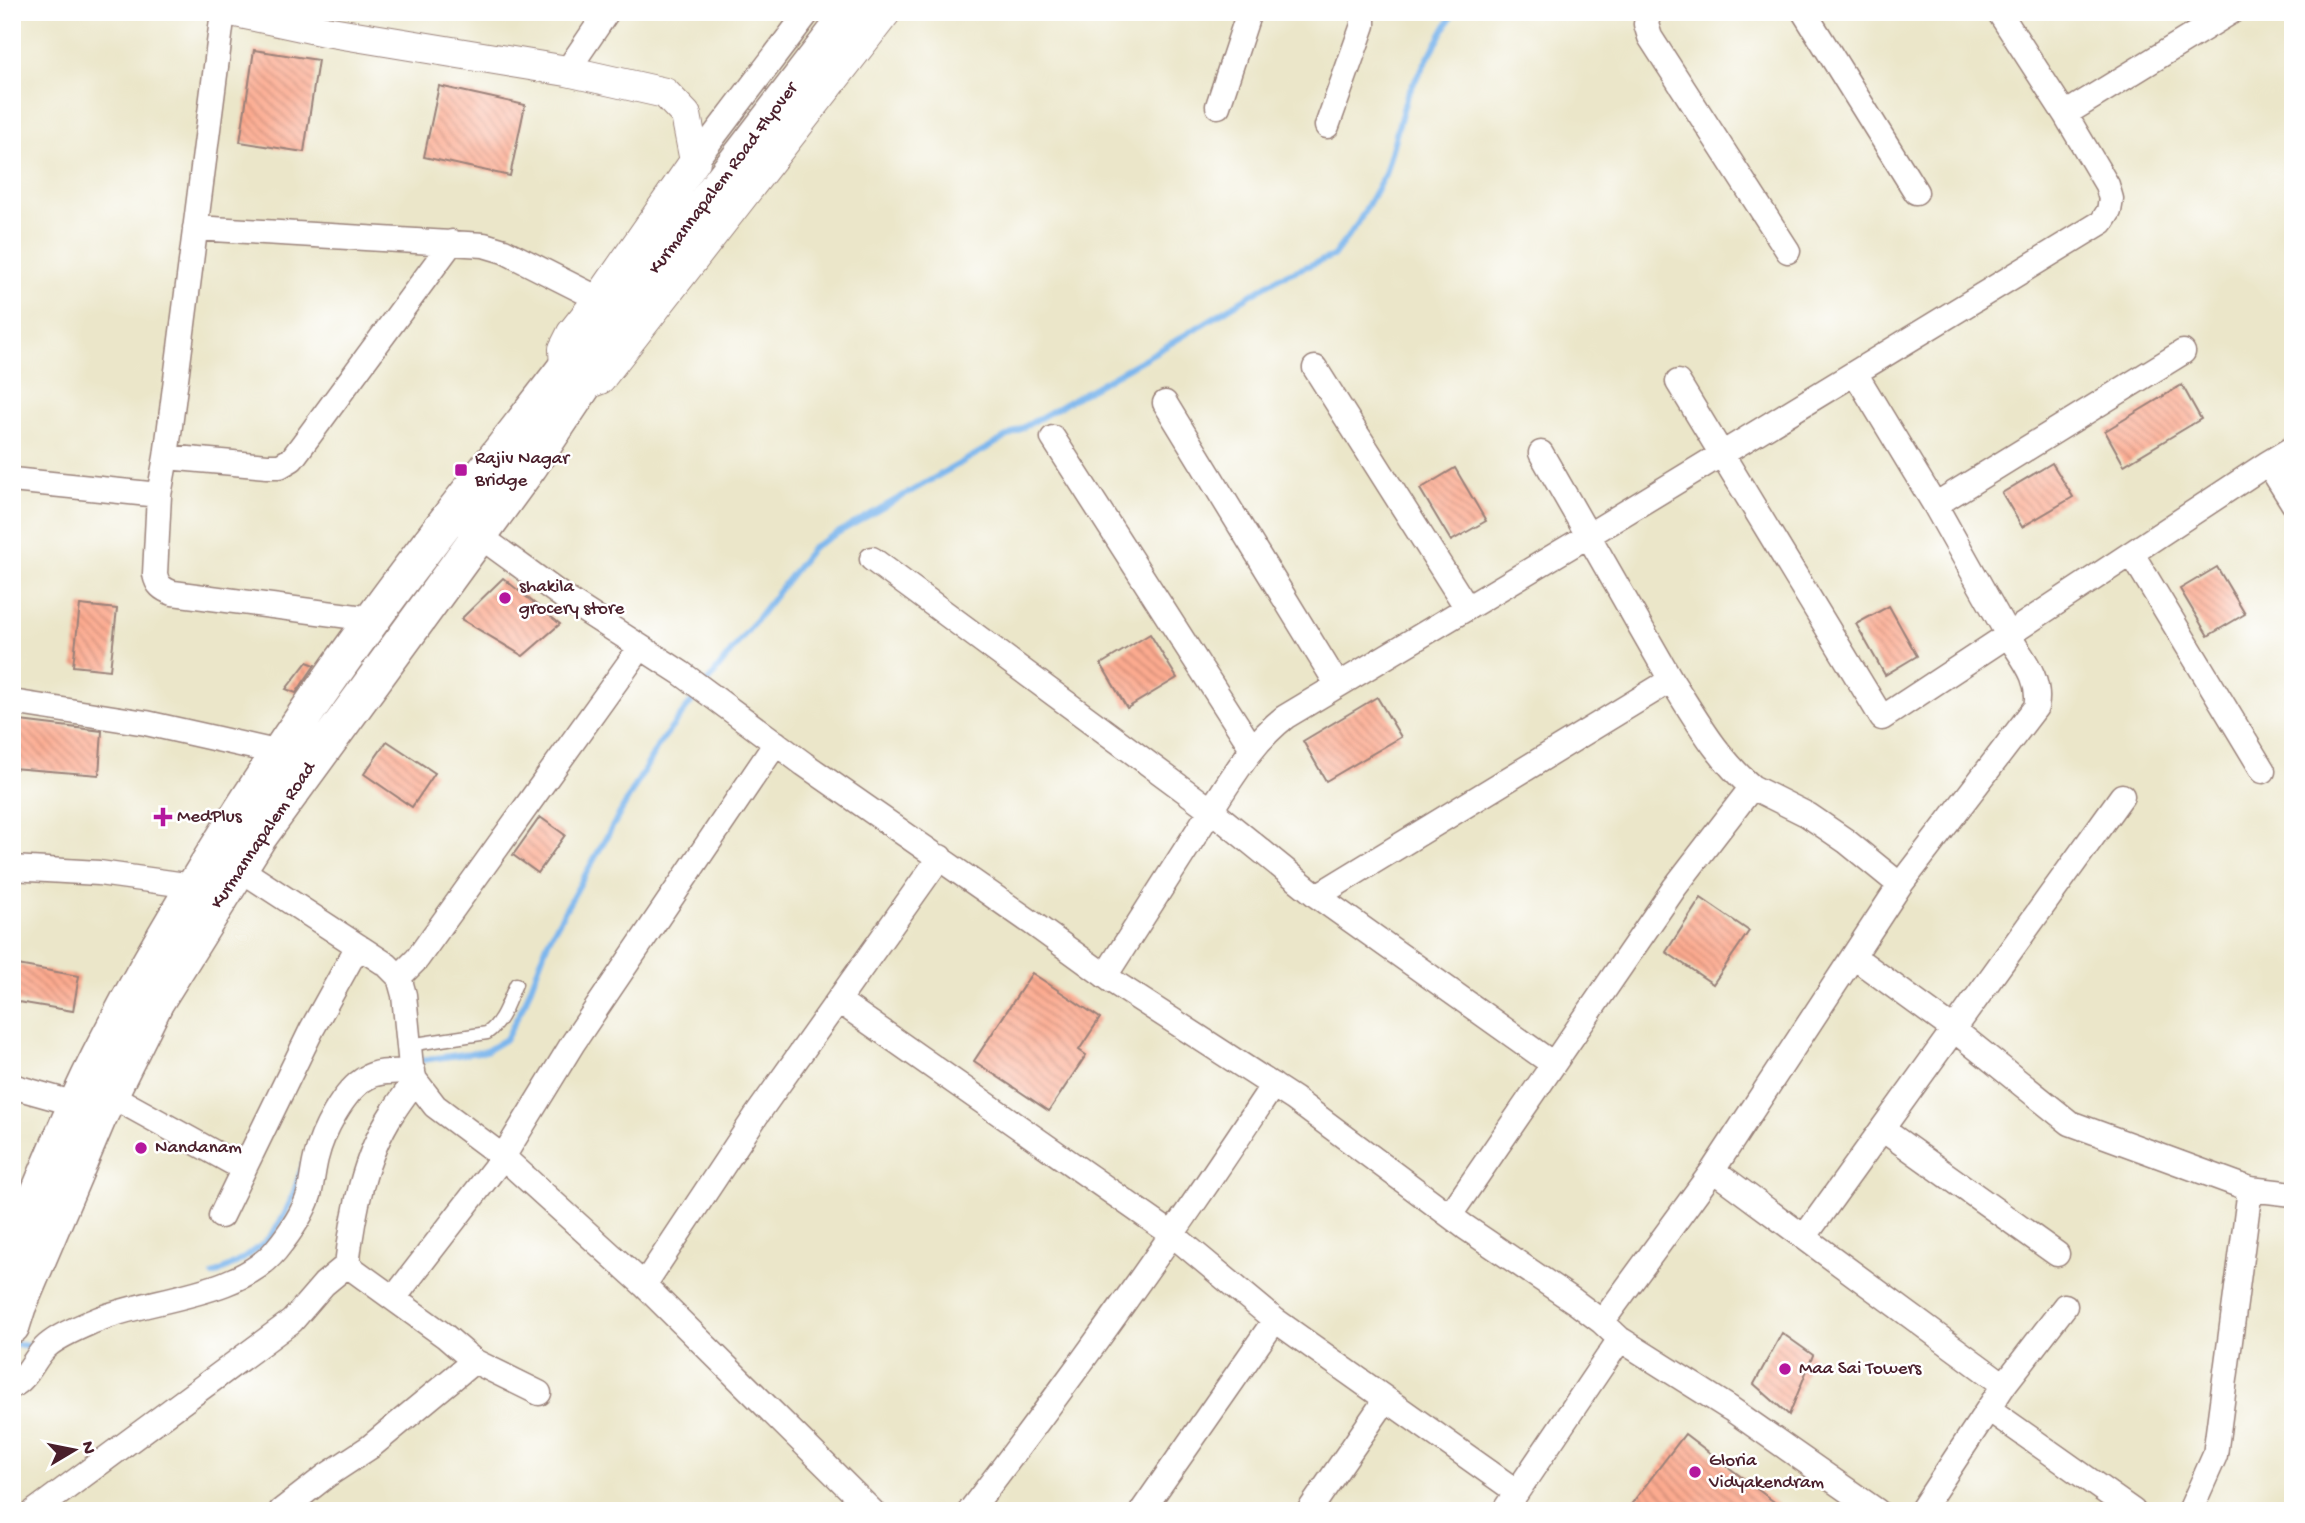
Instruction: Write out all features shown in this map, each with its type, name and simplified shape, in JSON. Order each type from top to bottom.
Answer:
[{"type":"main road","name":"Kurmannapalem Road Flyover","points":[[575,377],[851,12]]},
{"type":"main road","name":"Kurmannapalem Road","points":[[12,1325],[110,1095],[156,1002],[259,837],[466,525],[575,377]]},
{"type":"main road","name":"Kurmannapalem Road","points":[[12,1256],[76,1104],[107,1039],[194,886],[280,753],[372,620],[466,525]]},
{"type":"street","points":[[223,12],[159,495],[155,574],[157,583],[164,590],[173,593],[372,620]]},
{"type":"street","points":[[236,12],[326,31],[567,71],[665,93],[686,115],[695,162]]},
{"type":"street","points":[[567,71],[607,12]]},
{"type":"street","points":[[808,12],[695,162],[572,333],[564,349],[575,377],[600,379],[886,12]]},
{"type":"street","points":[[1219,106],[1249,12]]},
{"type":"street","points":[[1328,126],[1363,25],[1363,12]]},
{"type":"street","points":[[1649,12],[1646,24],[1650,37],[1788,251]]},
{"type":"street","points":[[1804,12],[1916,192]]},
{"type":"street","points":[[1105,976],[1252,748],[1268,730],[1285,717],[2102,222],[2109,211],[2111,199],[2107,185],[1999,12]]},
{"type":"street","points":[[2065,114],[2231,12]]},
{"type":"street","points":[[195,228],[484,245],[504,251],[599,299]]},
{"type":"street","points":[[166,457],[267,467],[281,466],[292,459],[452,242]]},
{"type":"street","points":[[1936,505],[2183,352]]},
{"type":"street","points":[[1315,368],[1467,608]]},
{"type":"street","points":[[1602,1322],[1713,1170],[1900,885],[2036,707],[2039,694],[2036,681],[1936,505],[1855,373]]},
{"type":"street","points":[[1678,382],[1882,718],[2293,448]]},
{"type":"street","points":[[1165,403],[1337,684]]},
{"type":"street","points":[[1053,438],[1252,748]]},
{"type":"street","points":[[1541,453],[1671,680],[1723,758],[1752,787],[1818,821],[1900,885]]},
{"type":"street","points":[[2268,463],[2293,503]]},
{"type":"street","points":[[12,480],[159,495]]},
{"type":"street","points":[[466,525],[565,598],[681,673],[1105,976],[1273,1084],[1450,1215],[1602,1322],[1620,1339],[1731,1409],[1877,1511]]},
{"type":"street","points":[[2132,554],[2263,771]]},
{"type":"street","points":[[872,559],[1211,810],[1317,896],[1553,1064]]},
{"type":"street","points":[[399,977],[417,959],[640,648]]},
{"type":"street","points":[[1317,896],[1671,680]]},
{"type":"street","points":[[12,702],[146,723],[280,753]]},
{"type":"street","points":[[394,1298],[503,1157],[581,1032],[776,743]]},
{"type":"street","points":[[1450,1215],[1675,887],[1752,787]]},
{"type":"street","points":[[1805,1236],[2122,796]]},
{"type":"street","points":[[644,1285],[756,1116],[940,857]]},
{"type":"street","points":[[12,868],[99,873],[194,886]]},
{"type":"street","points":[[240,869],[387,965],[399,977],[404,995],[412,1063],[435,1105],[503,1157],[644,1285],[872,1511]]},
{"type":"street","points":[[221,1216],[312,1030],[358,946]]},
{"type":"street","points":[[1854,957],[1953,1029],[2070,1123],[2250,1189],[2293,1194]]},
{"type":"street","points":[[839,1001],[1173,1235],[1275,1320],[1386,1399],[1511,1501],[1620,1339]]},
{"type":"street","points":[[35,1511],[292,1321],[324,1284],[347,1265],[355,1213],[378,1140],[412,1063]]},
{"type":"street","points":[[12,1386],[24,1376],[36,1357],[48,1345],[73,1330],[97,1319],[217,1286],[257,1266],[274,1252],[303,1208],[316,1157],[342,1101],[366,1078],[412,1063]]},
{"type":"street","points":[[970,1511],[1173,1235],[1273,1084]]},
{"type":"street","points":[[12,1086],[76,1104]]},
{"type":"street","points":[[110,1095],[244,1170]]},
{"type":"street","points":[[1882,1129],[2057,1254]]},
{"type":"street","points":[[1713,1170],[2004,1385]]},
{"type":"street","points":[[2190,1511],[2215,1455],[2250,1189]]},
{"type":"street","points":[[347,1265],[474,1361],[539,1393]]},
{"type":"street","points":[[1921,1511],[2004,1385],[2065,1306]]},
{"type":"street","points":[[1142,1511],[1275,1320]]},
{"type":"street","points":[[281,1511],[326,1475],[370,1447],[474,1361]]},
{"type":"street","points":[[1309,1511],[1386,1399]]},
{"type":"street","points":[[1990,1410],[2133,1511]]},
{"type":"lane","points":[[412,1063],[487,1033],[495,1027],[516,984]]},
{"type":"building","points":[[254,50],[318,60],[304,152],[240,142]]},
{"type":"building","points":[[439,86],[525,105],[510,176],[424,157]]},
{"type":"building","points":[[2182,385],[2201,419],[2124,465],[2105,431]]},
{"type":"building","points":[[2052,463],[2073,497],[2022,527],[2002,493]]},
{"type":"building","points":[[1455,468],[1486,521],[1451,541],[1420,489]]},
{"type":"building","points":[[2217,567],[2245,614],[2208,636],[2180,589]]},
{"type":"building","name":"shakila grocery store","points":[[503,578],[560,624],[523,656],[461,619]]},
{"type":"building","points":[[80,605],[117,609],[110,670],[73,666]]},
{"type":"building","points":[[1889,606],[1917,656],[1885,675],[1856,624]]},
{"type":"building","points":[[1150,634],[1177,678],[1127,708],[1101,664]]},
{"type":"building","points":[[307,662],[315,665],[296,693],[286,689]]},
{"type":"building","points":[[1377,697],[1401,737],[1326,781],[1303,741]]},
{"type":"building","points":[[12,720],[102,731],[99,775],[12,768]]},
{"type":"building","points":[[387,741],[435,773],[412,807],[364,774]]},
{"type":"building","points":[[540,817],[565,835],[538,873],[513,855]]},
{"type":"building","points":[[1701,898],[1749,931],[1713,984],[1666,952]]},
{"type":"building","points":[[12,964],[79,976],[73,1011],[12,1001]]},
{"type":"building","points":[[1032,973],[1100,1018],[1079,1050],[1086,1055],[1049,1111],[974,1061]]},
{"type":"building","name":"Maa Sai Towers","points":[[1782,1333],[1813,1355],[1789,1415],[1754,1384]]},
{"type":"building","name":"Gloria Vidyakendram","points":[[1685,1434],[1786,1511],[1626,1511]]},
{"type":"waterway","points":[[706,684],[813,547],[1170,344],[1280,277],[1333,256],[1358,223],[1385,174],[1407,95],[1454,12]]},
{"type":"waterway","points":[[415,1061],[486,1051],[506,1039],[526,1000],[549,939],[659,744],[699,692]]},
{"type":"waterway","points":[[213,1275],[250,1254],[273,1232],[289,1204],[303,1164]]},
{"type":"waterway","points":[[12,1343],[32,1347],[36,1344]]},
{"type":"place","name":"Rajiv Nagar Bridge","points":[[461,470]]},
{"type":"place","name":"shakila grocery store","points":[[505,598]]},
{"type":"place","name":"MedPlus","points":[[163,817]]},
{"type":"place","name":"Nandanam","points":[[141,1148]]},
{"type":"place","name":"Maa Sai Towers","points":[[1785,1369]]},
{"type":"place","name":"Gloria Vidyakendram","points":[[1695,1472]]}]
